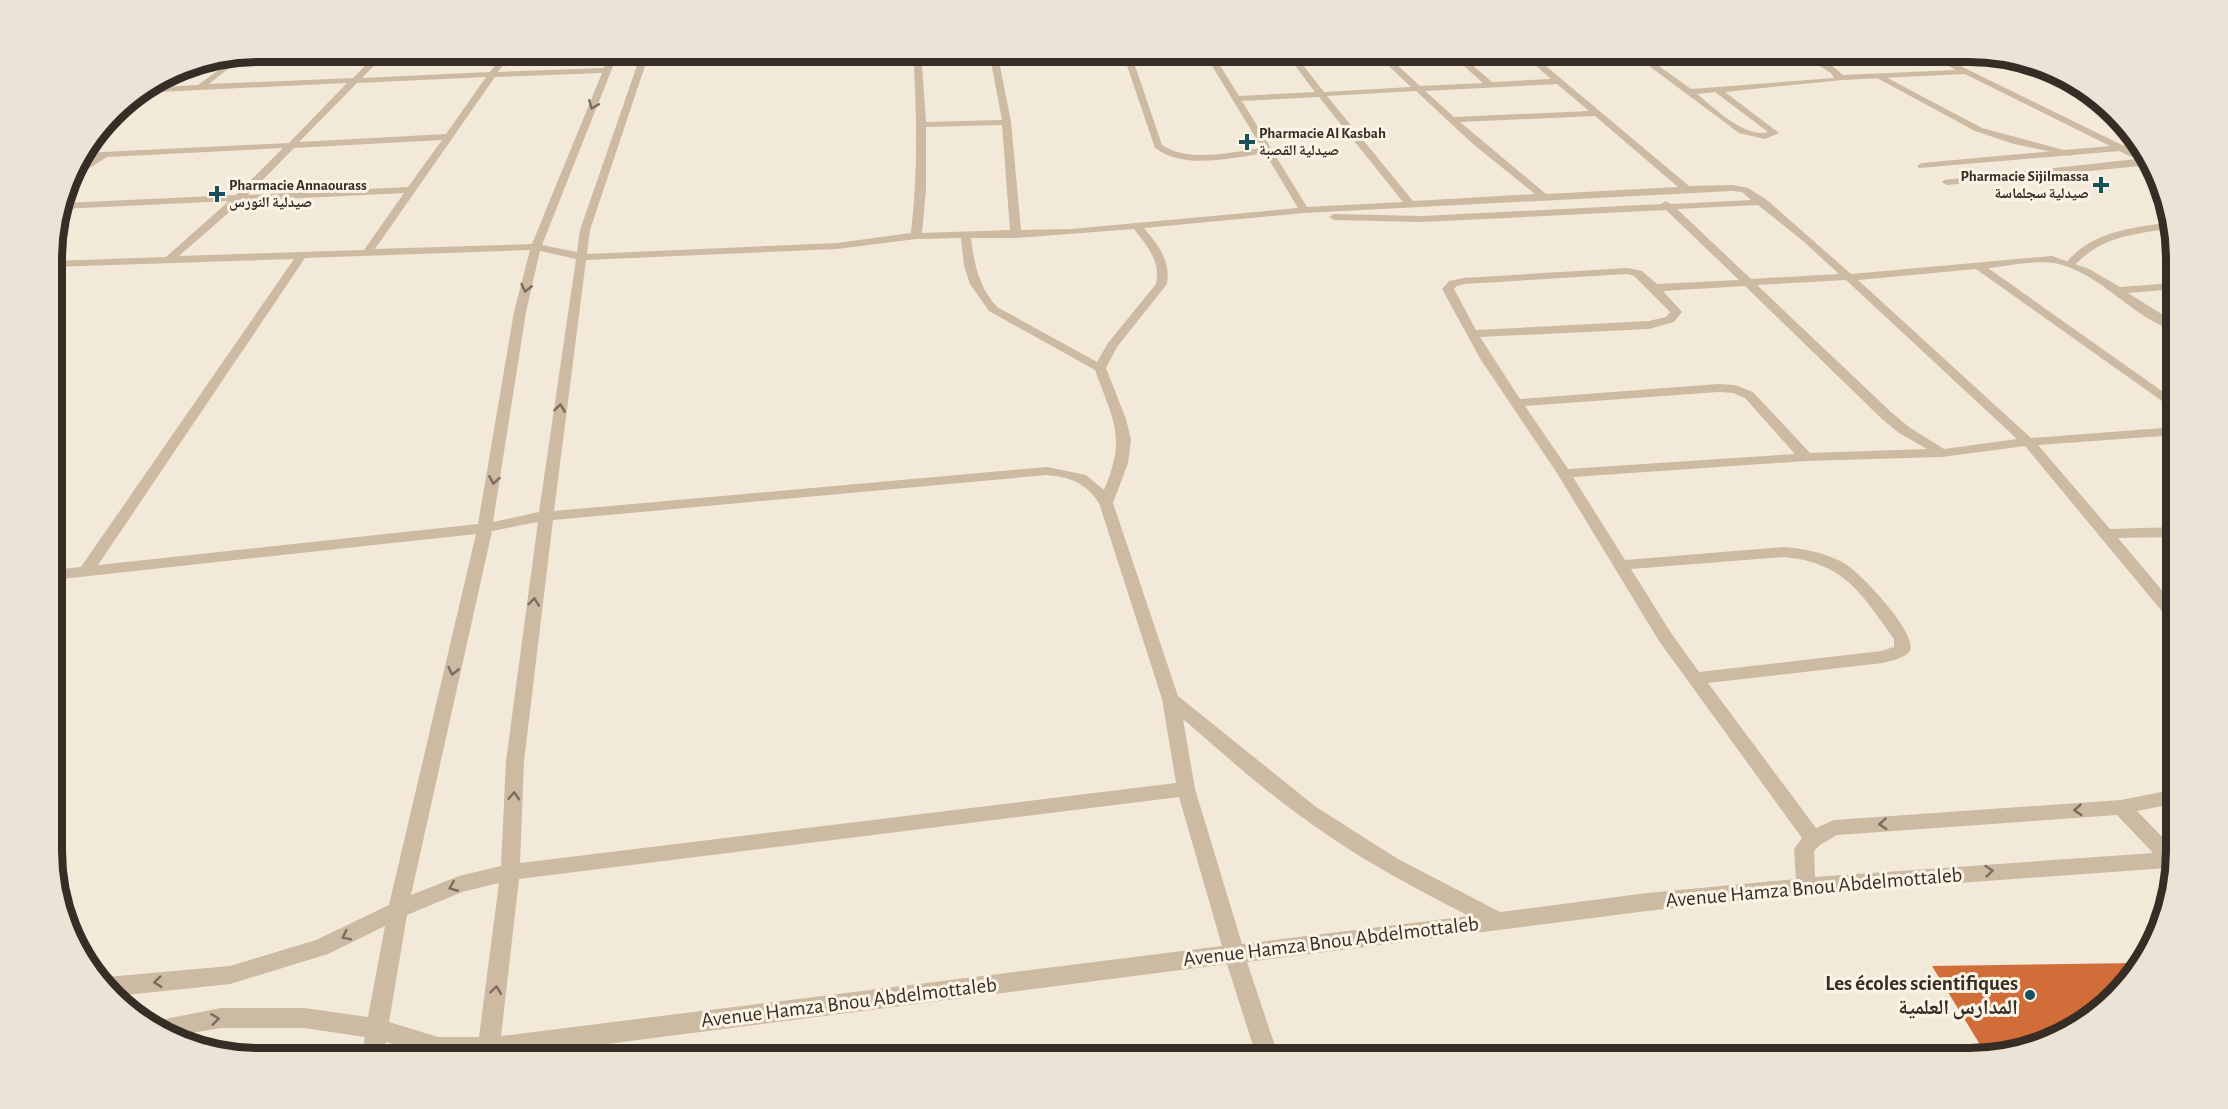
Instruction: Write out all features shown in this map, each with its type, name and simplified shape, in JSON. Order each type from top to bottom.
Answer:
[{"type":"street","points":[[170,259],[240,197],[374,62]]},
{"type":"street","points":[[367,253],[502,62]]},
{"type":"street","points":[[374,1048],[398,910],[485,528],[520,312],[536,247],[610,62]]},
{"type":"street","points":[[489,1048],[510,872],[515,761],[544,516],[583,257],[585,230],[642,62]]},
{"type":"street","points":[[916,236],[921,190],[922,125],[918,62]]},
{"type":"street","points":[[996,62],[1002,83],[1007,122],[1016,235]]},
{"type":"street","points":[[1130,62],[1158,146],[1162,151],[1175,156],[1194,157],[1269,150]]},
{"type":"street","points":[[1214,62],[1304,210]]},
{"type":"street","points":[[1296,62],[1411,205]]},
{"type":"street","points":[[1389,62],[1452,120],[1544,197]]},
{"type":"street","points":[[1464,62],[1489,84]]},
{"type":"street","points":[[1536,62],[1688,189]]},
{"type":"street","points":[[1648,62],[1741,131],[1767,137],[1775,133],[1717,90]]},
{"type":"street","points":[[1819,62],[1834,71],[1839,78]]},
{"type":"street","points":[[1947,62],[2137,155]]},
{"type":"street","points":[[200,87],[232,63]]},
{"type":"street","points":[[157,90],[607,70]]},
{"type":"street","points":[[1689,92],[1834,82],[1839,78],[1968,72]]},
{"type":"street","points":[[1880,76],[1966,124],[1985,132],[2027,145],[2070,153]]},
{"type":"street","points":[[1236,99],[1559,81]]},
{"type":"street","points":[[1452,120],[1596,112]]},
{"type":"street","points":[[922,125],[1007,122]]},
{"type":"street","points":[[91,156],[449,137]]},
{"type":"street","points":[[1922,166],[2131,147]]},
{"type":"street","points":[[84,168],[104,155]]},
{"type":"street","points":[[1996,160],[2021,173]]},
{"type":"street","points":[[1947,182],[2141,162]]},
{"type":"street","points":[[62,264],[536,247],[583,257],[837,246],[916,236],[1016,235],[1304,210],[1688,189],[1740,189],[1751,192],[1849,277],[2028,442],[2166,605]]},
{"type":"street","points":[[69,206],[412,190]]},
{"type":"street","points":[[1650,191],[1670,207],[1887,416],[1904,430],[1942,453]]},
{"type":"street","points":[[1277,212],[1336,218],[1407,220],[1763,202]]},
{"type":"street","points":[[1100,368],[1112,346],[1161,284],[1165,274],[1164,264],[1157,252],[1137,226]]},
{"type":"street","points":[[2070,264],[2091,243],[2109,237],[2164,227]]},
{"type":"street","points":[[966,235],[968,266],[982,298],[993,309],[1100,368],[1123,432],[1124,447],[1122,461],[1106,503]]},
{"type":"street","points":[[86,571],[302,255]]},
{"type":"street","points":[[1654,288],[1849,277],[1980,267],[2045,259],[2070,264],[2166,322]]},
{"type":"street","points":[[1980,267],[2166,400]]},
{"type":"street","points":[[1472,334],[1649,325],[1670,320],[1676,312],[1638,273],[1620,271],[1453,283],[1448,288],[1472,334],[1564,473],[1665,637],[1814,839]]},
{"type":"street","points":[[2118,291],[2166,287]]},
{"type":"street","points":[[1516,403],[1706,389],[1735,389],[1755,400],[1806,457]]},
{"type":"street","points":[[1564,473],[1806,457],[1942,453],[2028,442],[2166,432]]},
{"type":"street","points":[[62,574],[485,528],[544,516],[1047,471],[1063,472],[1088,480],[1099,490],[1106,503],[1171,699],[1186,789],[1213,887],[1265,1047]]},
{"type":"street","points":[[2105,534],[2166,532]]},
{"type":"street","points":[[1622,565],[1784,552],[1814,555],[1837,563],[1846,571],[1872,598],[1902,638],[1902,650],[1883,657],[1696,678]]},
{"type":"street","points":[[1171,699],[1267,780],[1330,827],[1430,887],[1497,921]]},
{"type":"street","points":[[116,986],[230,975],[321,948],[398,910],[459,884],[510,872],[1186,789]]},
{"type":"street","points":[[1806,886],[1804,849],[1814,839],[1834,828],[2121,807],[2166,798]]},
{"type":"street","points":[[2121,807],[2166,852]]},
{"type":"street","name":"Avenue Hamza Bnou Abdelmottaleb","points":[[527,1048],[1235,953],[1497,921],[1806,886],[2166,861]]},
{"type":"street","name":"Avenue Hamza Bnou Abdelmottaleb","points":[[171,1027],[221,1018],[304,1017],[378,1029],[445,1048]]},
{"type":"building","name":"Les écoles scientifiques المدارس العلمية","points":[[2131,963],[2099,999],[2057,1027],[2008,1044],[1982,1047],[1932,966]]},
{"type":"place","name":"Pharmacie Al Kasbah صيدلية القصبة","points":[[1247,142]]},
{"type":"place","name":"Pharmacie Sijilmassa صيدلية سجلماسة","points":[[2101,185]]},
{"type":"place","name":"Pharmacie Annaourass صيدلية النورس","points":[[217,194]]},
{"type":"place","name":"Les écoles scientifiques المدارس العلمية","points":[[2030,995]]}]
